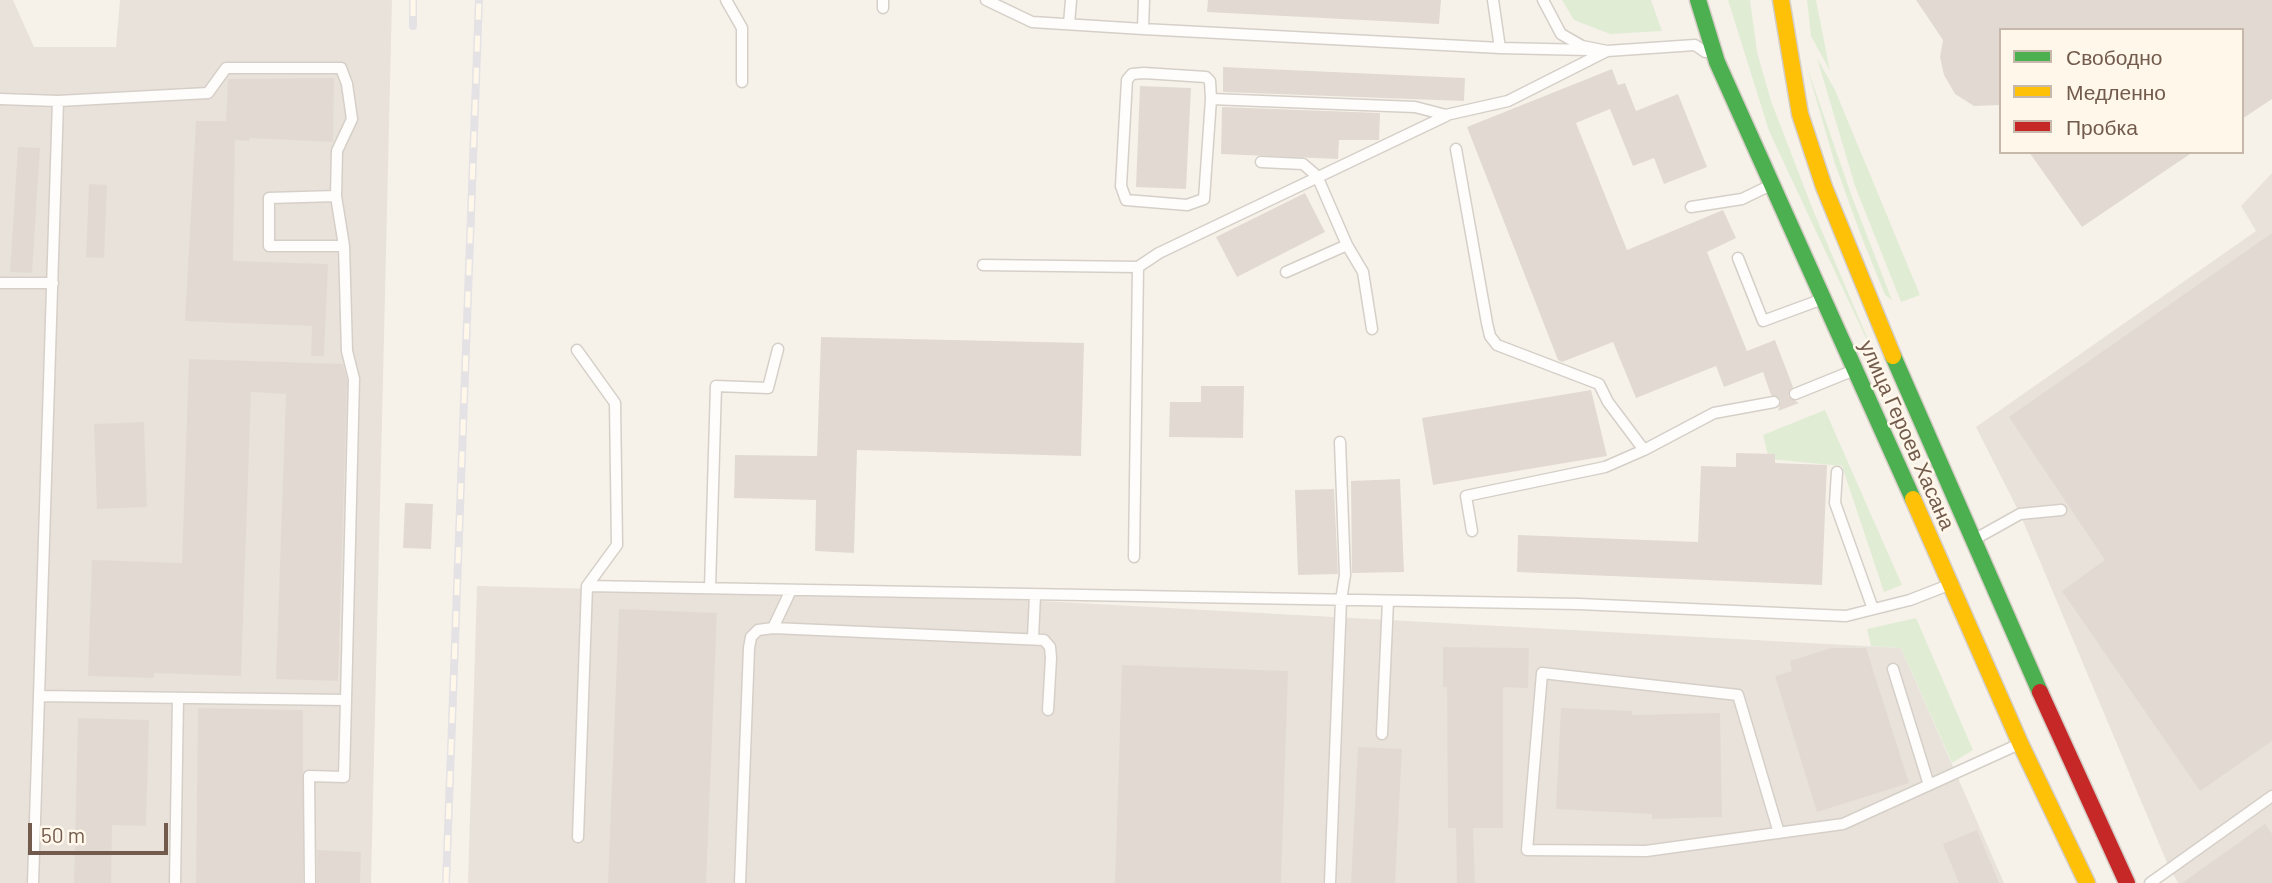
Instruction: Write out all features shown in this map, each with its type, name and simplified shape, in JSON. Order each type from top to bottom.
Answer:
[{"type":"main road","name":"улица Героев Хасана","points":[[1698,0],[1717,62],[1825,298],[2020,743],[2087,883]]},
{"type":"main road","name":"улица Героев Хасана","points":[[1781,0],[1800,114],[1824,187],[1878,321],[1973,540],[2085,795],[2127,883]]},
{"type":"main road","points":[[1734,60],[1745,125]]},
{"type":"main road","points":[[1774,62],[1800,114]]},
{"type":"lane","points":[[726,0],[742,28],[742,82]]},
{"type":"lane","points":[[986,0],[1032,22],[1500,48],[1607,51],[1695,45],[1717,62]]},
{"type":"lane","points":[[1069,24],[1070,0]]},
{"type":"lane","points":[[1143,29],[1144,0]]},
{"type":"lane","points":[[1493,0],[1500,48]]},
{"type":"lane","points":[[1543,0],[1561,34],[1582,46],[1607,51]]},
{"type":"lane","points":[[983,265],[1138,267],[1159,253],[1446,115],[1508,101],[1607,51]]},
{"type":"lane","points":[[0,99],[58,101],[208,93],[226,68],[341,68],[347,84],[352,119],[337,151],[336,196],[344,246],[346,351],[354,379],[344,777],[309,776],[310,883]]},
{"type":"lane","points":[[1144,73],[1206,77],[1210,81],[1210,99],[1205,199],[1188,205],[1126,201],[1121,186],[1127,80],[1132,74],[1144,73]]},
{"type":"lane","points":[[1210,99],[1415,107],[1446,115]]},
{"type":"lane","points":[[33,883],[58,101]]},
{"type":"lane","points":[[1457,149],[1490,336],[1497,345],[1599,384],[1608,402],[1644,450]]},
{"type":"lane","points":[[1261,162],[1303,164],[1317,176],[1347,246],[1363,272],[1372,330]]},
{"type":"lane","points":[[1691,207],[1742,199],[1772,184]]},
{"type":"lane","points":[[336,196],[269,198],[269,246],[344,246]]},
{"type":"lane","points":[[1286,272],[1347,246]]},
{"type":"lane","points":[[1738,258],[1763,321],[1825,298]]},
{"type":"lane","points":[[1134,557],[1138,267]]},
{"type":"lane","points":[[0,282],[53,282]]},
{"type":"lane","points":[[710,588],[716,386],[768,388],[778,349]]},
{"type":"lane","points":[[577,350],[615,402],[617,545],[587,586],[578,837]]},
{"type":"lane","points":[[1795,394],[1856,370]]},
{"type":"lane","points":[[1472,531],[1466,496],[1605,467],[1714,413],[1774,402]]},
{"type":"lane","points":[[1330,883],[1341,600],[1345,575],[1340,442]]},
{"type":"lane","points":[[1837,472],[1835,503],[1873,609]]},
{"type":"lane","points":[[1973,540],[2020,514],[2061,510]]},
{"type":"lane","points":[[587,586],[1579,604],[1846,616],[1910,600],[1949,585]]},
{"type":"lane","points":[[773,628],[791,590]]},
{"type":"lane","points":[[1033,638],[1035,595]]},
{"type":"lane","points":[[1382,734],[1388,601]]},
{"type":"lane","points":[[740,883],[749,648],[751,637],[758,631],[773,628],[1044,640],[1050,647],[1048,710]]},
{"type":"lane","points":[[1893,668],[1929,785]]},
{"type":"lane","points":[[1779,833],[1738,695],[1542,673],[1527,849],[1646,851],[1779,833],[1843,824],[2020,743]]},
{"type":"lane","points":[[39,696],[346,700]]},
{"type":"lane","points":[[175,883],[178,698]]},
{"type":"lane","points":[[2150,883],[2272,796]]},
{"type":"shaded area","points":[[0,0],[13,0],[34,47],[116,47],[120,0],[392,0],[371,883],[0,883]]},
{"type":"shaded area","points":[[2272,173],[2272,883],[2178,883],[2168,865],[2020,514],[1976,427],[2256,231],[2241,206]]},
{"type":"shaded area","points":[[477,586],[1005,599],[1901,648],[2004,883],[468,883]]},
{"type":"green space","points":[[1562,0],[1651,0],[1662,31],[1610,34],[1574,20]]},
{"type":"green space","points":[[1728,0],[1750,0],[1757,52],[1771,101],[1813,210],[1880,368],[1769,131]]},
{"type":"green space","points":[[1807,0],[1816,0],[1830,71],[1811,36]]},
{"type":"green space","points":[[1817,58],[1835,90],[1920,295],[1901,302],[1855,186]]},
{"type":"green space","points":[[1806,64],[1852,197],[1892,300],[1885,295],[1835,164]]},
{"type":"green space","points":[[1825,410],[1902,585],[1884,592],[1842,466],[1769,459],[1763,435]]},
{"type":"green space","points":[[1916,618],[1973,750],[1952,763],[1901,648],[1871,646],[1867,629]]},
{"type":"building","points":[[1208,0],[1441,0],[1439,24],[1207,12]]},
{"type":"building","points":[[1916,0],[2272,0],[2272,99],[2244,118],[2244,28],[1999,28],[1999,105],[1974,106],[1955,94],[1944,75],[1940,57],[1943,40]]},
{"type":"building","points":[[1223,67],[1465,78],[1464,101],[1223,92]]},
{"type":"building","points":[[1612,69],[1618,85],[1625,83],[1636,111],[1678,94],[1707,167],[1664,184],[1654,158],[1633,166],[1610,109],[1576,123],[1627,250],[1723,210],[1736,238],[1707,252],[1747,351],[1775,340],[1793,387],[1788,396],[1799,403],[1778,411],[1781,400],[1771,395],[1763,372],[1724,387],[1716,366],[1636,398],[1613,342],[1562,362],[1558,360],[1467,127]]},
{"type":"building","points":[[334,78],[333,142],[250,138],[249,141],[235,140],[233,261],[328,264],[324,356],[311,356],[312,326],[185,321],[196,121],[226,121],[228,79]]},
{"type":"building","points":[[1140,86],[1191,88],[1186,189],[1136,187]]},
{"type":"building","points":[[1222,107],[1380,113],[1379,140],[1339,140],[1338,159],[1221,154]]},
{"type":"building","points":[[18,147],[40,148],[32,273],[10,272]]},
{"type":"building","points":[[2030,154],[2190,154],[2082,227]]},
{"type":"building","points":[[89,184],[107,185],[104,258],[86,257]]},
{"type":"building","points":[[1305,193],[1325,232],[1237,277],[1216,237]]},
{"type":"building","points":[[2272,233],[2272,741],[2200,791],[2062,591],[2105,560],[2009,417]]},
{"type":"building","points":[[821,337],[1084,343],[1081,456],[857,450],[854,553],[815,551],[816,500],[734,498],[735,455],[817,456]]},
{"type":"building","points":[[189,359],[343,364],[347,380],[338,681],[276,679],[286,394],[251,392],[241,676],[154,673],[154,678],[88,676],[92,560],[182,563]]},
{"type":"building","points":[[1201,386],[1244,386],[1243,438],[1169,437],[1170,402],[1201,402]]},
{"type":"building","points":[[1591,390],[1607,456],[1433,485],[1422,418]]},
{"type":"building","points":[[144,422],[147,507],[97,509],[94,424]]},
{"type":"building","points":[[1736,453],[1775,454],[1775,463],[1827,465],[1822,585],[1517,572],[1518,535],[1698,542],[1701,466],[1736,467]]},
{"type":"building","points":[[1400,479],[1404,572],[1352,573],[1351,481]]},
{"type":"building","points":[[1334,489],[1338,574],[1298,575],[1295,490]]},
{"type":"building","points":[[405,503],[433,504],[431,549],[403,548]]},
{"type":"building","points":[[619,609],[717,613],[706,883],[608,883]]},
{"type":"building","points":[[1443,647],[1529,648],[1528,688],[1503,687],[1503,828],[1473,828],[1475,883],[1457,883],[1456,828],[1448,828],[1447,687],[1443,687]]},
{"type":"building","points":[[1831,648],[1866,648],[1909,783],[1817,812],[1775,676],[1792,671],[1790,661]]},
{"type":"building","points":[[1122,665],[1288,671],[1281,883],[1115,883]]},
{"type":"building","points":[[198,708],[303,710],[303,883],[196,883]]},
{"type":"building","points":[[1561,708],[1632,711],[1632,715],[1720,713],[1722,817],[1652,819],[1652,814],[1556,809]]},
{"type":"building","points":[[78,718],[149,720],[146,826],[112,825],[111,883],[74,883]]},
{"type":"building","points":[[1358,747],[1402,749],[1395,883],[1351,883]]},
{"type":"building","points":[[2265,824],[2272,834],[2272,883],[2182,883]]},
{"type":"building","points":[[1977,830],[1999,883],[1959,883],[1943,844]]},
{"type":"building","points":[[317,850],[361,852],[360,883],[317,883]]},
{"type":"railway","points":[[413,0],[413,26]]},
{"type":"railway","points":[[446,883],[479,0]]},
{"type":"traffic: fast","points":[[1698,0],[1717,62],[1913,499]]},
{"type":"traffic: fast","points":[[1893,356],[2040,692]]},
{"type":"traffic: slow","points":[[1781,0],[1800,114],[1824,187],[1893,356]]},
{"type":"traffic: slow","points":[[1913,499],[2020,743],[2087,883]]},
{"type":"traffic: jam","points":[[2040,692],[2127,883]]}]
